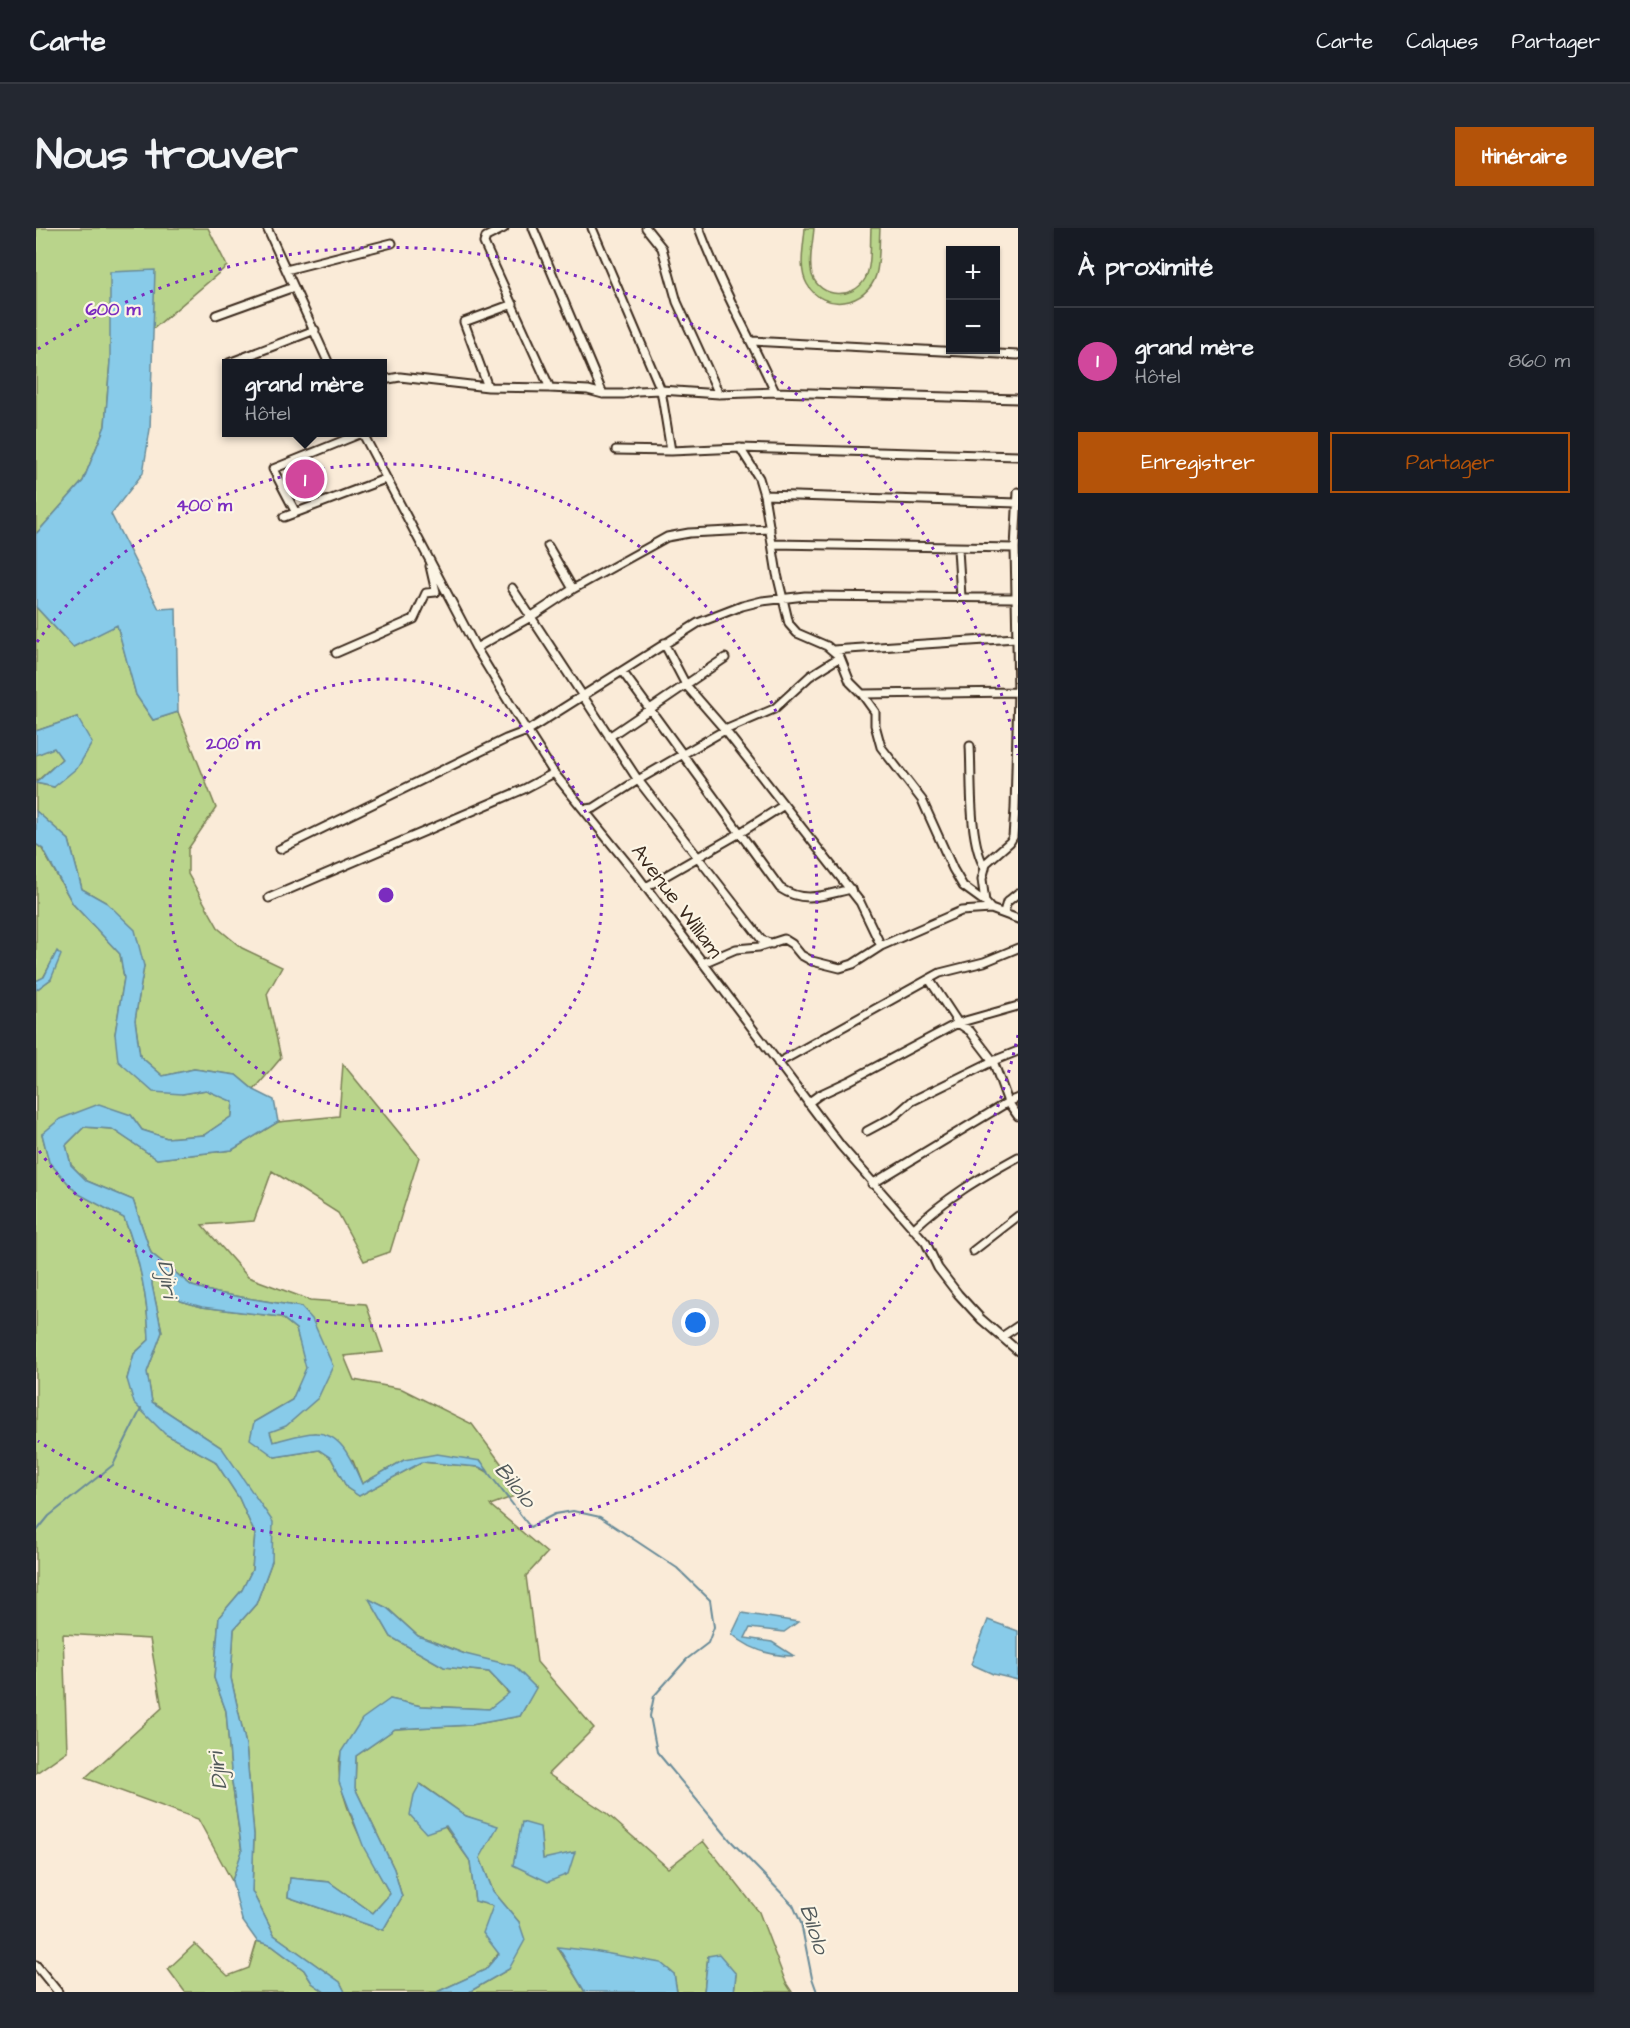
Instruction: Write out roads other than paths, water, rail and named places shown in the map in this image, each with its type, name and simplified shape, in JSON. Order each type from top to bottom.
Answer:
[{"type":"street","points":[[267,228],[327,359]]},
{"type":"street","points":[[504,228],[486,237],[484,243],[550,388]]},
{"type":"street","points":[[533,228],[603,394]]},
{"type":"street","points":[[592,228],[661,390],[670,451]]},
{"type":"street","points":[[646,228],[662,248],[677,302],[718,394]]},
{"type":"street","points":[[699,228],[715,270],[752,341],[775,393]]},
{"type":"street","points":[[286,270],[392,243]]},
{"type":"street","points":[[216,315],[294,287]]},
{"type":"street","points":[[488,387],[464,322],[513,304]]},
{"type":"street","points":[[239,359],[315,330]]},
{"type":"street","points":[[752,341],[1018,355]]},
{"type":"street","points":[[387,379],[400,377],[488,387],[588,390],[603,394],[661,390],[718,394],[775,393],[1018,399]]},
{"type":"street","points":[[296,513],[273,469],[352,437]]},
{"type":"street","name":"Avenue William","points":[[364,437],[477,648],[554,773],[646,887],[808,1103],[872,1184],[926,1243],[938,1268],[958,1294],[981,1319],[1003,1336],[1018,1352]]},
{"type":"street","points":[[740,448],[759,478],[764,495],[789,624],[793,630],[833,650],[840,657],[850,682],[875,712],[875,725],[881,747],[922,800],[963,886],[991,909]]},
{"type":"street","points":[[616,450],[670,451],[740,448],[1018,456]]},
{"type":"street","points":[[284,517],[385,479]]},
{"type":"street","points":[[985,902],[982,879],[986,862],[1005,848],[1013,837],[1018,692],[1015,548],[1018,492]]},
{"type":"street","points":[[764,495],[1018,503]]},
{"type":"street","points":[[477,648],[530,618],[573,589],[667,537],[689,533],[770,529]]},
{"type":"street","points":[[773,544],[958,549],[1015,548]]},
{"type":"street","points":[[548,546],[573,589]]},
{"type":"street","points":[[958,549],[961,597]]},
{"type":"street","points":[[336,653],[414,619],[426,593],[436,592],[429,558]]},
{"type":"street","points":[[512,588],[638,780],[762,940],[772,944]]},
{"type":"street","points":[[280,849],[506,739],[527,731],[664,644],[718,614],[742,606],[783,598],[1015,598]]},
{"type":"street","points":[[833,650],[1016,638]]},
{"type":"street","points":[[664,644],[686,685],[725,730],[850,889],[864,909],[882,946]]},
{"type":"street","points":[[585,809],[594,808],[725,730],[774,709],[810,676],[840,657]]},
{"type":"street","points":[[609,737],[724,658]]},
{"type":"street","points":[[622,671],[780,888],[792,896],[806,897],[850,889]]},
{"type":"street","points":[[862,694],[1018,692]]},
{"type":"street","points":[[970,746],[974,824],[978,854],[985,868]]},
{"type":"street","points":[[269,898],[524,789],[554,773]]},
{"type":"street","points":[[646,887],[784,805]]},
{"type":"street","points":[[1004,912],[1007,902],[1018,893]]},
{"type":"street","points":[[703,963],[736,949],[759,947],[786,939],[801,955],[812,961],[840,968],[853,964],[882,946],[961,911],[991,909],[1018,919]]},
{"type":"street","points":[[778,1063],[929,979],[984,962],[1018,948]]},
{"type":"street","points":[[929,979],[958,1023],[970,1031],[993,1061],[1008,1101],[1018,1116]]},
{"type":"street","points":[[808,1103],[819,1095],[849,1082],[958,1023],[1018,1006]]},
{"type":"street","points":[[867,1131],[895,1116],[912,1101],[1018,1051]]},
{"type":"street","points":[[872,1184],[1008,1101],[1018,1098]]},
{"type":"street","points":[[913,1229],[957,1192],[1018,1157]]},
{"type":"street","points":[[973,1251],[1018,1216]]},
{"type":"street","points":[[1003,1336],[1018,1326]]},
{"type":"street","points":[[36,1965],[58,1992]]},
{"type":"water","points":[[155,270],[150,429],[143,473],[111,514],[159,609],[176,608],[178,712],[153,720],[136,695],[117,625],[73,647],[36,607],[36,534],[83,481],[105,426],[110,361],[110,272]]},
{"type":"water","points":[[77,717],[92,743],[78,767],[54,787],[36,783],[62,759],[54,748],[36,755],[36,731]]},
{"type":"water","name":"Djiri","points":[[36,811],[69,840],[82,889],[107,903],[135,930],[144,966],[135,1020],[140,1056],[163,1076],[194,1069],[236,1075],[254,1090],[274,1100],[278,1122],[232,1150],[157,1159],[112,1129],[84,1127],[66,1145],[71,1165],[87,1181],[133,1200],[151,1253],[192,1286],[217,1293],[301,1307],[312,1319],[333,1366],[318,1398],[286,1426],[270,1432],[273,1442],[310,1433],[325,1434],[340,1443],[362,1484],[404,1460],[437,1454],[481,1461],[488,1471],[479,1467],[422,1462],[359,1496],[347,1488],[331,1458],[319,1450],[275,1457],[250,1439],[254,1422],[292,1400],[306,1368],[296,1329],[281,1317],[202,1307],[181,1301],[152,1274],[152,1285],[162,1332],[147,1372],[152,1402],[222,1448],[273,1522],[272,1561],[256,1604],[234,1629],[231,1678],[246,1745],[254,1835],[252,1891],[274,1935],[340,1982],[345,1992],[325,1992],[312,1983],[304,1970],[272,1946],[257,1941],[242,1920],[232,1881],[242,1851],[232,1782],[226,1711],[214,1678],[219,1617],[242,1590],[252,1570],[255,1534],[239,1498],[215,1461],[165,1434],[134,1403],[127,1379],[134,1354],[149,1340],[142,1278],[129,1232],[124,1218],[77,1193],[49,1162],[42,1134],[60,1119],[99,1104],[131,1115],[142,1130],[167,1138],[204,1135],[232,1116],[233,1102],[206,1090],[182,1094],[153,1092],[118,1061],[115,1034],[124,978],[120,954],[73,904],[43,849],[36,844]]},
{"type":"water","points":[[57,951],[61,955],[51,979],[36,990],[36,981],[44,977]]},
{"type":"water","points":[[369,1599],[387,1608],[418,1636],[465,1654],[514,1666],[536,1688],[520,1716],[471,1725],[395,1729],[356,1756],[355,1788],[394,1869],[402,1897],[383,1930],[288,1897],[290,1878],[329,1882],[373,1913],[390,1894],[364,1848],[339,1782],[341,1752],[362,1719],[390,1699],[421,1706],[489,1709],[509,1693],[489,1672],[444,1667],[391,1637]]},
{"type":"water","points":[[742,1613],[798,1622],[784,1632],[750,1628],[745,1638],[772,1642],[794,1656],[761,1651],[732,1634]]},
{"type":"water","points":[[988,1620],[1018,1631],[1018,1680],[993,1674],[971,1664]]},
{"type":"water","points":[[420,1784],[466,1816],[498,1826],[480,1858],[493,1891],[519,1922],[525,1940],[509,1969],[469,1992],[437,1992],[485,1970],[499,1954],[483,1933],[493,1906],[475,1901],[470,1861],[446,1826],[426,1833],[410,1815],[414,1795]]},
{"type":"water","points":[[522,1822],[540,1827],[543,1859],[575,1852],[568,1874],[548,1882],[513,1865]]},
{"type":"water","points":[[558,1947],[661,1963],[674,1974],[677,1992],[585,1992]]},
{"type":"water","points":[[719,1954],[736,1974],[734,1992],[704,1992],[708,1956]]},
{"type":"waterway","points":[[36,1532],[49,1516],[113,1465],[141,1409]]},
{"type":"waterway","name":"Bilolo","points":[[487,1471],[530,1527],[555,1514],[573,1511],[600,1517],[677,1568],[710,1600],[714,1627],[708,1643],[687,1659],[654,1696],[650,1716],[657,1752],[730,1840],[793,1905],[801,1923],[817,1992]]},
{"type":"place","name":"grand mère","points":[[305,479]]}]
